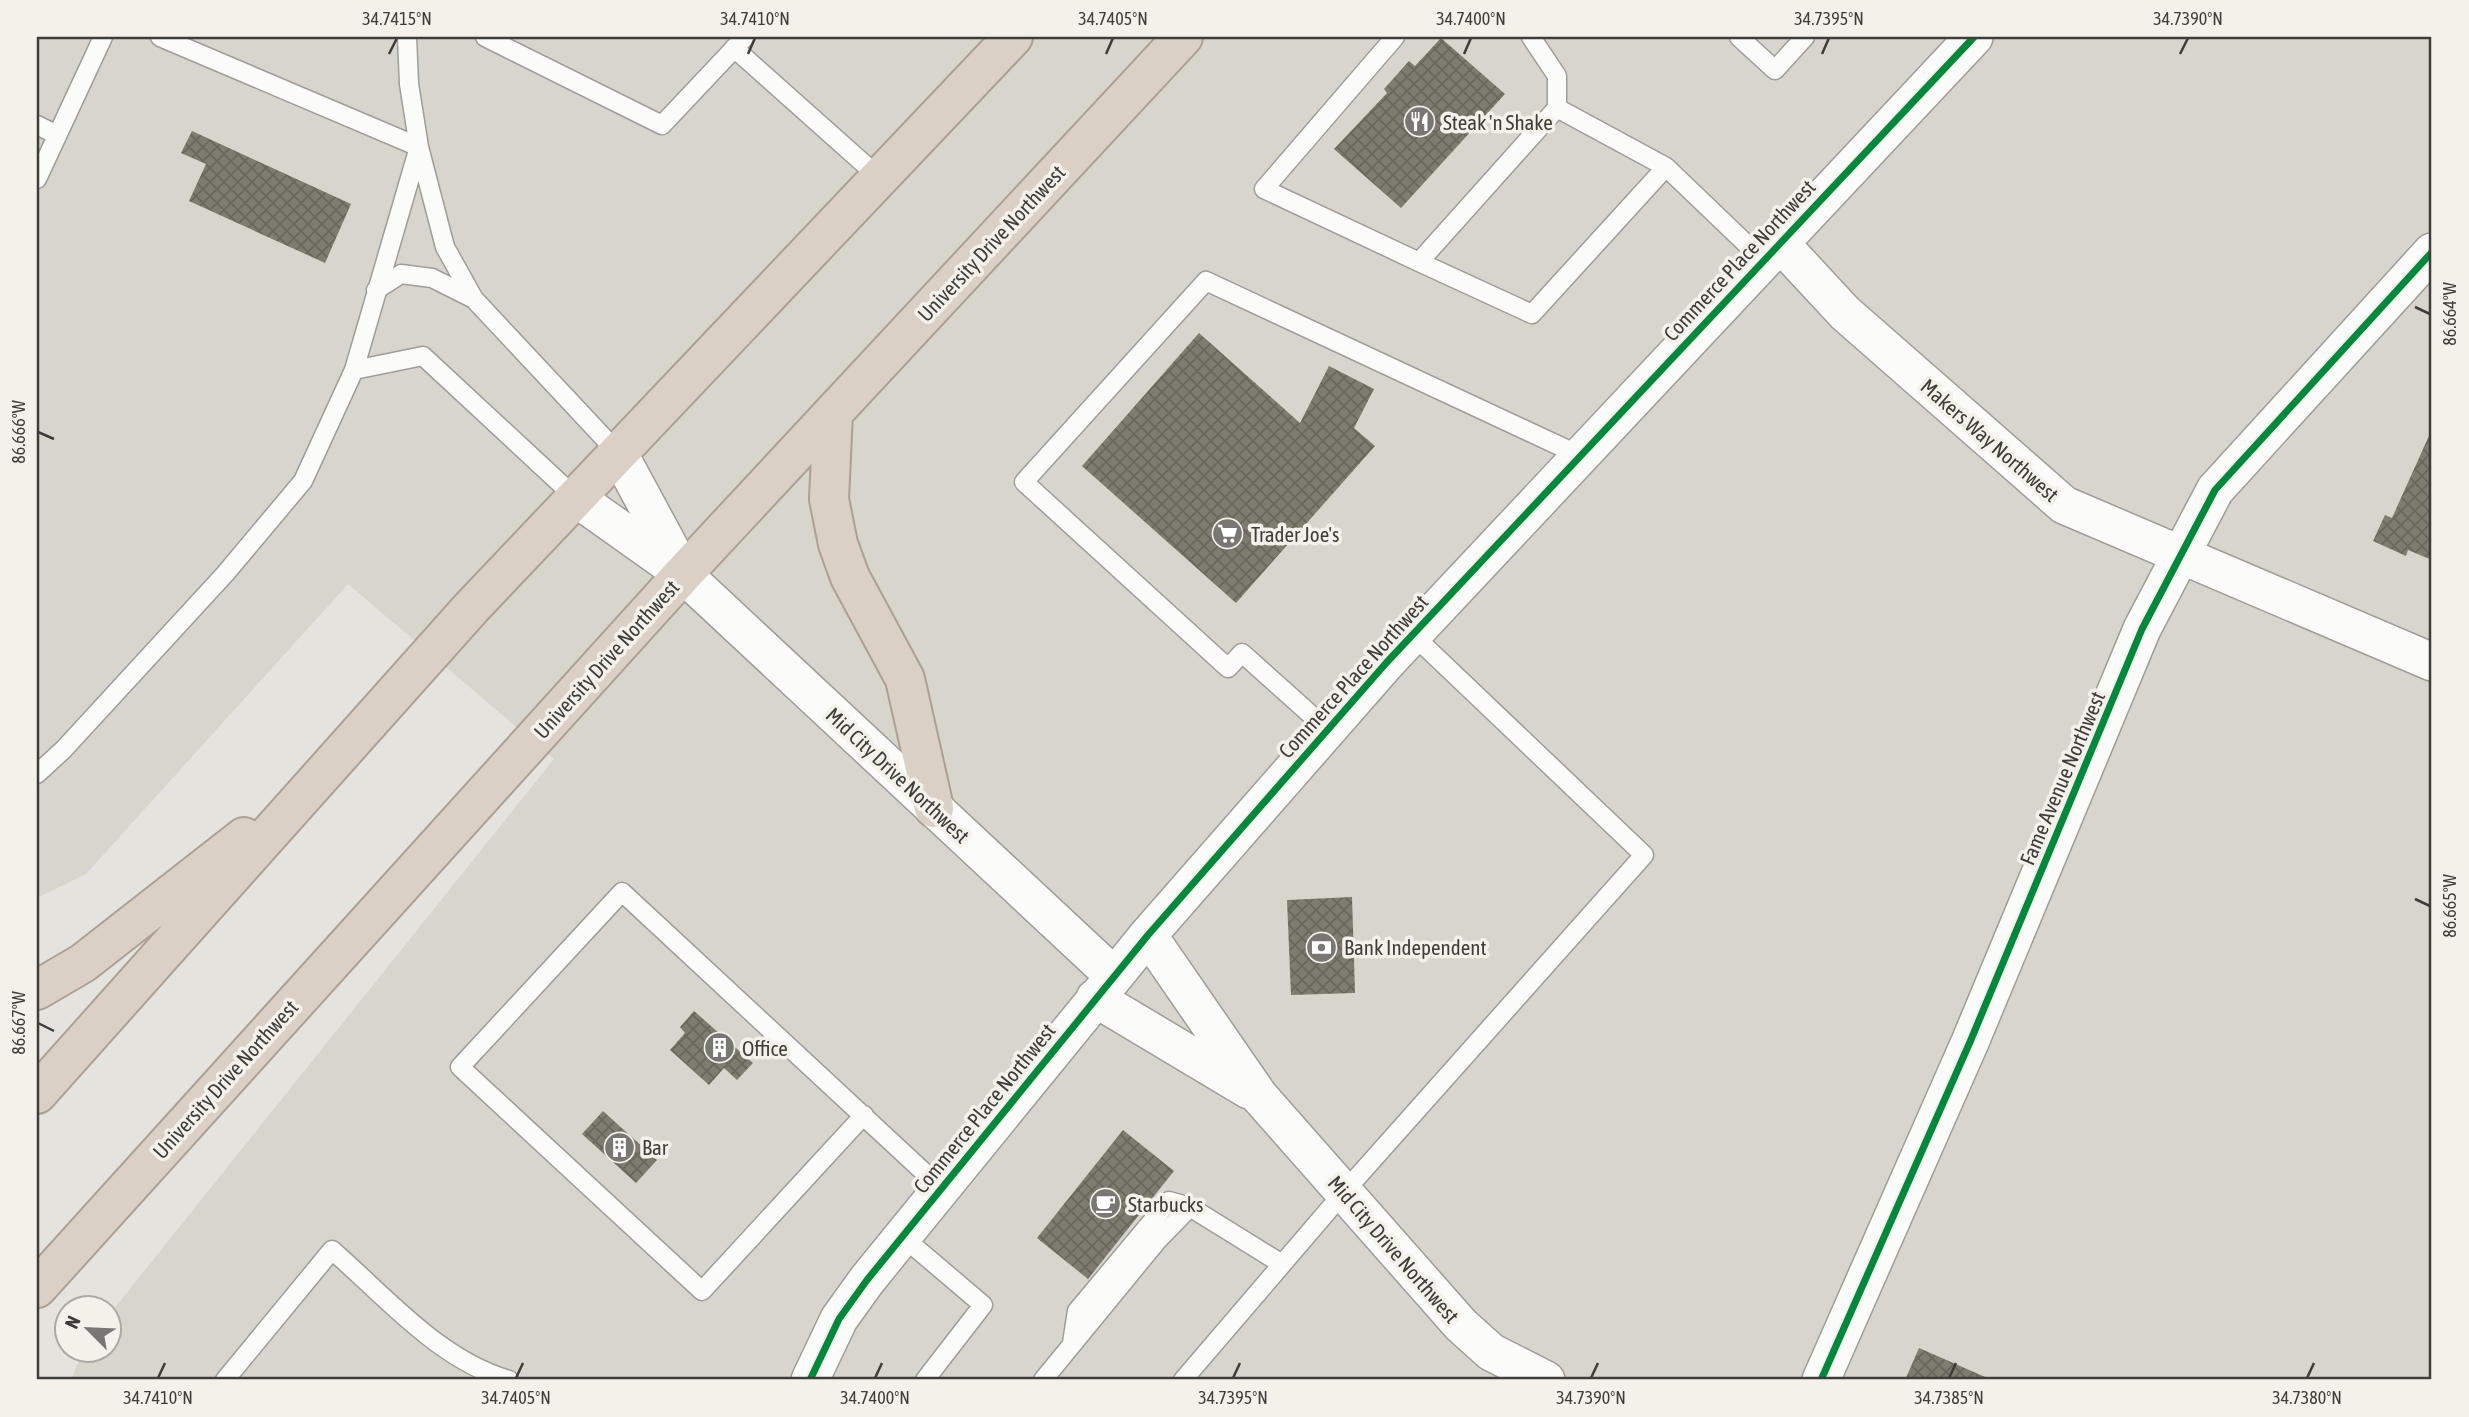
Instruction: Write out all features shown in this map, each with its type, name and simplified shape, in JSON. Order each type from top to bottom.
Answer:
[{"type":"highway","points":[[37,1094],[471,608],[1013,37]]},
{"type":"highway","name":"University Drive Northwest","points":[[37,1288],[683,574],[1183,37]]},
{"type":"highway","points":[[833,413],[829,499],[838,544],[850,577],[905,679],[934,808]]},
{"type":"highway","points":[[37,990],[83,963],[323,776]]},
{"type":"street","name":"Commerce Place Northwest","points":[[810,1380],[839,1319],[941,1188],[1148,935],[1413,635],[1974,37]]},
{"type":"street","name":"Makers Way Northwest","points":[[1771,251],[2064,505],[2432,662]]},
{"type":"street","name":"Fame Avenue Northwest","points":[[1821,1380],[1970,1042],[2142,629],[2214,489],[2432,252]]},
{"type":"street","points":[[619,454],[683,574]]},
{"type":"street","points":[[576,498],[683,574]]},
{"type":"street","name":"Mid City Drive Northwest","points":[[683,574],[934,808],[1104,987],[1259,1096]]},
{"type":"street","name":"Mid City Drive Northwest","points":[[1148,935],[1259,1096],[1461,1325],[1491,1352],[1546,1380]]},
{"type":"lane","points":[[37,179],[103,37]]},
{"type":"lane","points":[[160,37],[419,147]]},
{"type":"lane","points":[[407,37],[409,84],[419,147],[446,247],[474,299],[619,454]]},
{"type":"lane","points":[[485,37],[663,125],[739,42],[881,179]]},
{"type":"lane","points":[[1395,37],[1264,189],[1532,314],[1666,167]]},
{"type":"lane","points":[[1419,262],[1557,108],[1557,76],[1531,37]]},
{"type":"lane","points":[[1739,37],[1775,70],[1805,37]]},
{"type":"lane","points":[[1557,108],[1666,167],[1771,251]]},
{"type":"lane","points":[[37,125],[57,135]]},
{"type":"lane","points":[[37,774],[64,749],[225,574],[303,481],[354,370],[419,147]]},
{"type":"lane","points":[[376,290],[401,274],[432,278],[474,299]]},
{"type":"lane","points":[[1328,730],[1242,653],[1228,668],[1024,482],[1206,281],[1581,456]]},
{"type":"lane","points":[[354,370],[423,356],[576,498]]},
{"type":"lane","points":[[1183,1380],[1344,1192],[1644,855],[1413,635]]},
{"type":"lane","points":[[864,1115],[702,1291],[460,1067],[622,892],[864,1115],[941,1188]]},
{"type":"lane","points":[[1043,1380],[1157,1241],[1190,1207],[1282,1264]]},
{"type":"lane","points":[[903,1237],[983,1305],[925,1380]]},
{"type":"lane","points":[[225,1380],[332,1250],[450,1353],[489,1374],[509,1380]]},
{"type":"shaded area","points":[[37,37],[2432,37],[2432,1380],[71,1380],[78,1364],[122,1364],[122,1299],[554,759],[348,584],[86,874],[37,898]]},
{"type":"building","name":"Steak 'n Shake","points":[[1441,38],[1505,94],[1401,208],[1334,149],[1387,93],[1384,89],[1409,61],[1415,66]]},
{"type":"building","points":[[192,131],[351,204],[325,263],[189,201],[206,164],[181,153]]},
{"type":"building","name":"Trader Joe's","points":[[1199,333],[1300,423],[1329,366],[1374,389],[1354,428],[1375,446],[1236,603],[1082,466]]},
{"type":"building","points":[[2432,429],[2432,560],[2408,550],[2406,556],[2373,541],[2385,515],[2392,518]]},
{"type":"building","name":"Bank Independent","points":[[1352,897],[1355,993],[1291,995],[1287,900]]},
{"type":"building","points":[[694,1011],[753,1063],[737,1080],[724,1068],[709,1085],[670,1050],[685,1033],[680,1027]]},
{"type":"building","name":"Bar","points":[[603,1111],[657,1160],[636,1183],[582,1134]]},
{"type":"building","name":"Starbucks","points":[[1123,1130],[1174,1171],[1088,1279],[1037,1238]]},
{"type":"building","points":[[1919,1348],[1992,1380],[1905,1380]]},
{"type":"cycle path","points":[[810,1380],[839,1319],[867,1280],[1148,935],[1387,662],[1974,37]]},
{"type":"cycle path","points":[[1821,1380],[1970,1042],[2142,629],[2215,490],[2432,252]]},
{"type":"place","name":"Steak 'n Shake","points":[[1420,122]]},
{"type":"place","name":"Trader Joe's","points":[[1228,534]]},
{"type":"place","name":"Bank Independent","points":[[1321,947]]},
{"type":"place","name":"Office","points":[[719,1048]]},
{"type":"place","name":"Bar","points":[[619,1147]]},
{"type":"place","name":"Starbucks","points":[[1105,1204]]}]
